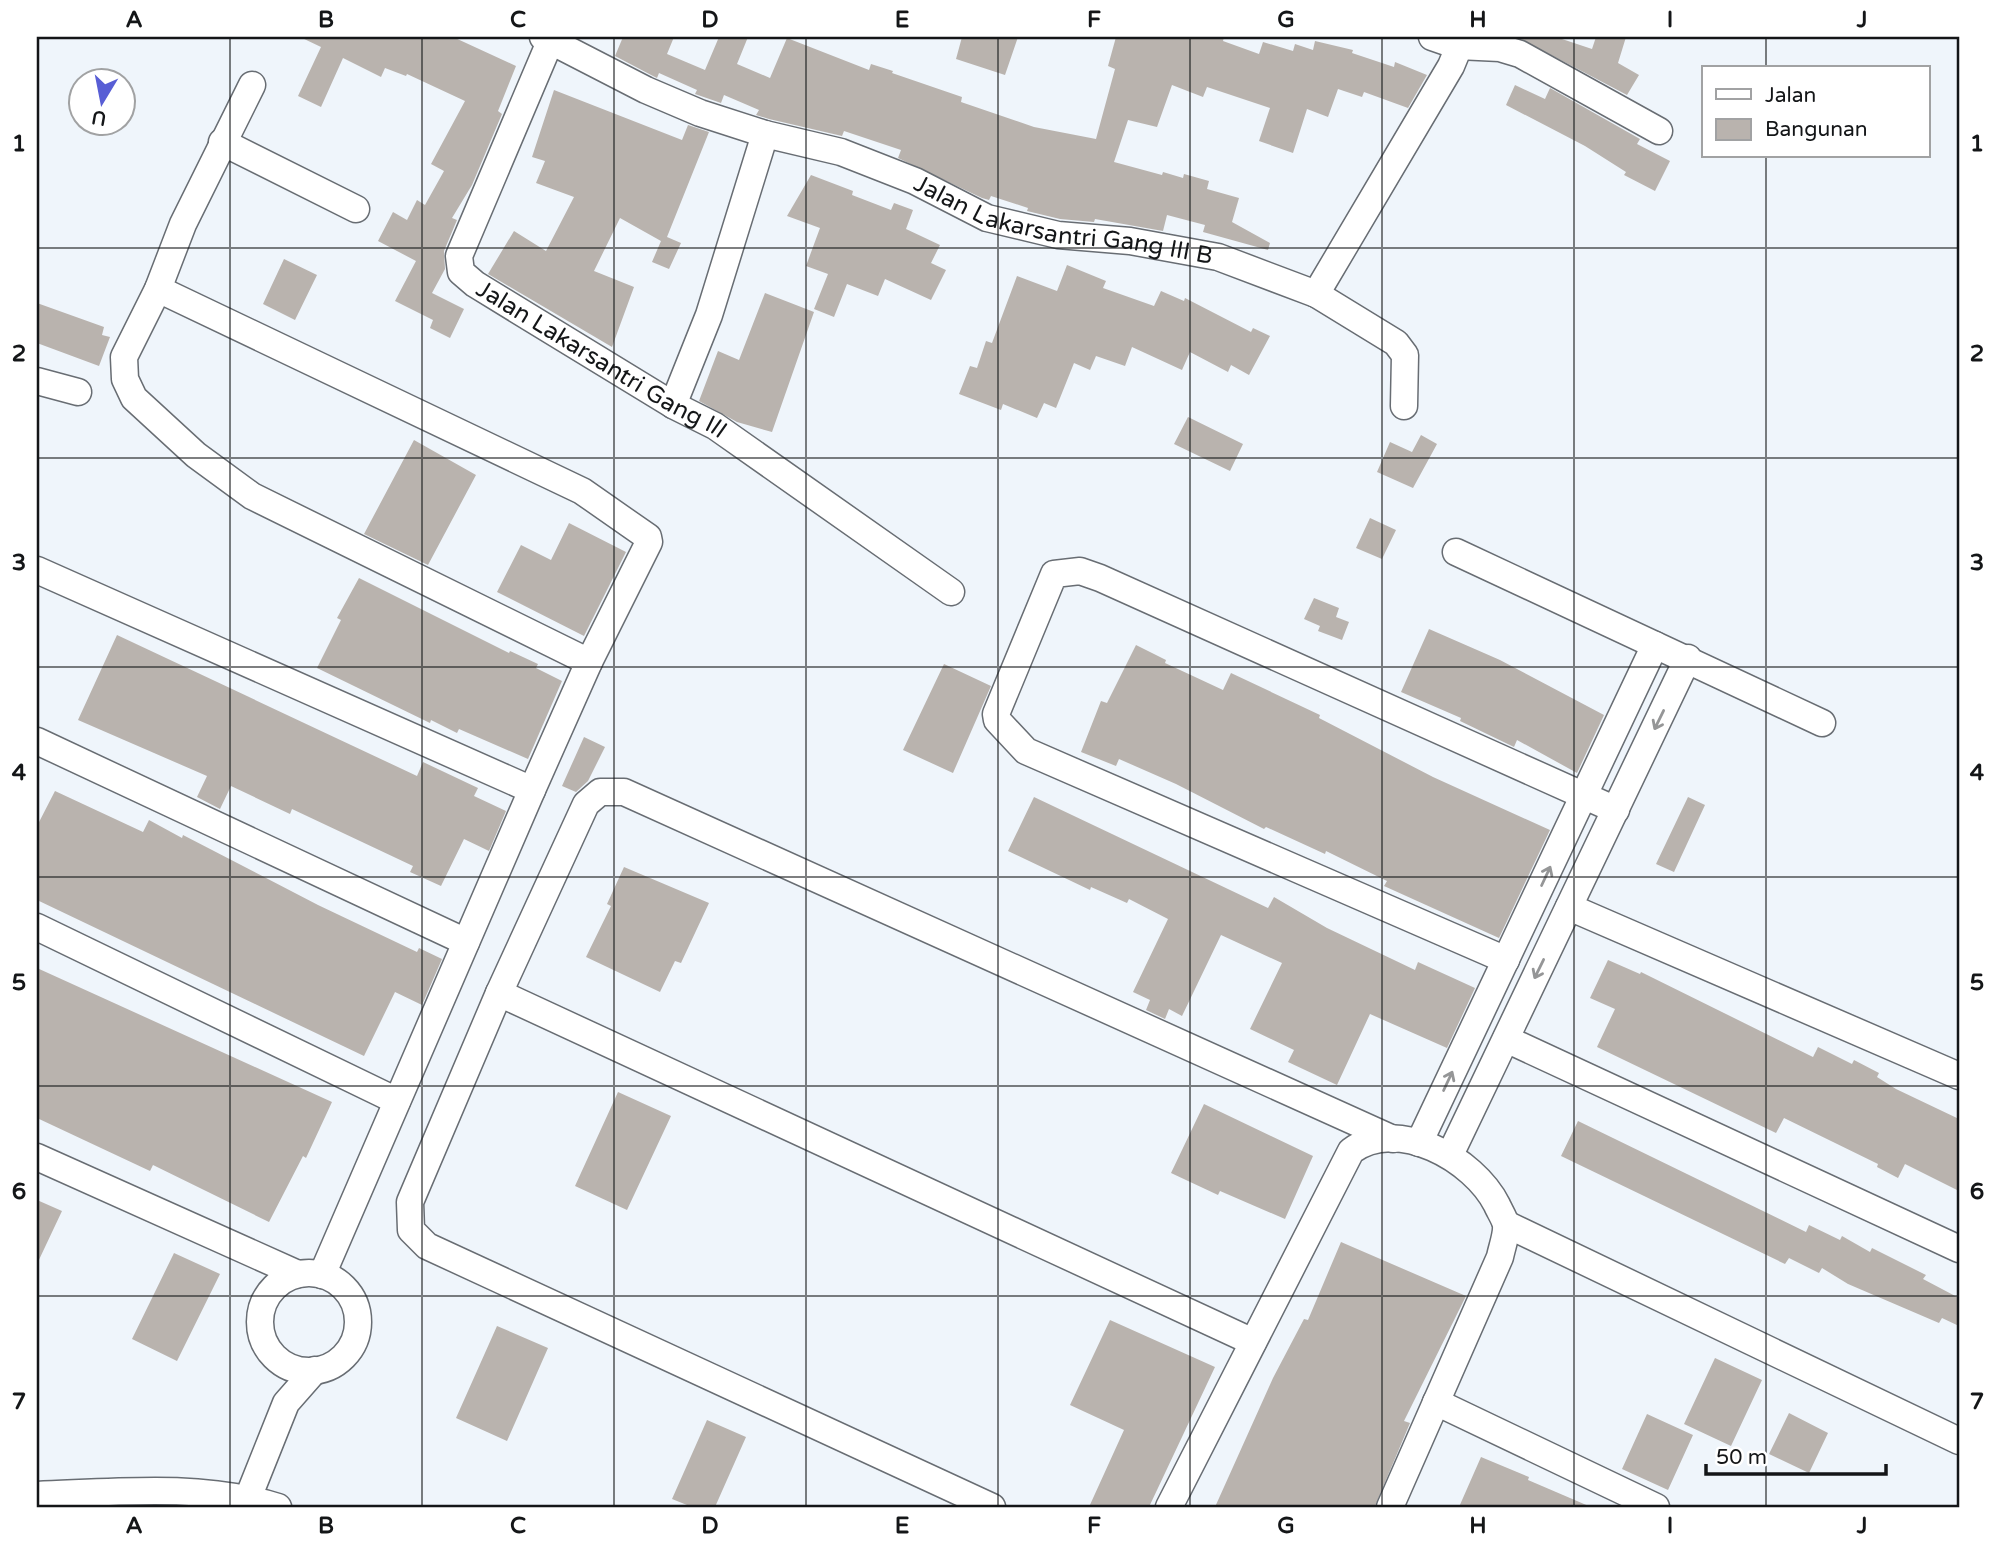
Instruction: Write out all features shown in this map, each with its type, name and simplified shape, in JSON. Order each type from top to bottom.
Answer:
[{"type":"street","points":[[1432,37],[1520,54],[1659,131]]},
{"type":"street","name":"Jalan Lakarsantri Gang III B","points":[[548,38],[646,90],[700,113],[765,134],[841,152],[915,181],[988,218],[1015,227],[1058,235],[1130,241],[1217,257],[1316,294],[1396,343],[1405,355],[1404,406]]},
{"type":"street","name":"Jalan Lakarsantri Gang III","points":[[548,38],[459,256],[461,272],[475,284],[673,405],[725,433],[951,592]]},
{"type":"street","points":[[1316,294],[1451,66],[1460,42]]},
{"type":"street","points":[[252,85],[183,224],[158,289],[124,357],[125,379],[134,398],[195,455],[252,496],[589,662]]},
{"type":"street","points":[[673,405],[709,315],[765,134]]},
{"type":"street","points":[[222,142],[356,209]]},
{"type":"street","points":[[37,1157],[310,1274],[344,1287],[353,1300],[357,1330],[352,1345],[342,1357],[330,1366],[314,1370],[299,1369],[284,1363],[271,1353],[263,1339],[260,1322],[262,1306],[276,1286],[310,1274],[397,1101],[589,662],[648,545],[648,537],[582,491],[158,289]]},
{"type":"street","points":[[37,381],[78,392]]},
{"type":"street","points":[[1456,552],[1688,658],[1822,723]]},
{"type":"street","points":[[37,570],[532,790]]},
{"type":"street","points":[[1506,960],[1026,751],[997,720],[996,714],[1054,574],[1080,572],[1100,578],[1616,810]]},
{"type":"street","points":[[1406,1141],[1506,960],[1655,645]]},
{"type":"street","points":[[1450,1155],[1688,658]]},
{"type":"street","points":[[37,741],[466,942]]},
{"type":"street","points":[[992,1507],[427,1246],[411,1230],[410,1202],[499,993],[586,804],[600,792],[625,792],[1406,1141],[1450,1155],[1487,1186],[1506,1224],[1500,1257],[1390,1507]]},
{"type":"street","points":[[1569,906],[1959,1076]]},
{"type":"street","points":[[37,927],[397,1101]]},
{"type":"street","points":[[499,993],[1253,1342]]},
{"type":"street","points":[[1506,1039],[1959,1248]]},
{"type":"street","points":[[1170,1507],[1351,1151],[1365,1140],[1406,1141]]},
{"type":"street","points":[[1506,1224],[1959,1441]]},
{"type":"street","points":[[284,1363],[286,1403]]},
{"type":"street","points":[[248,1498],[286,1403],[314,1370]]},
{"type":"street","points":[[1436,1402],[1656,1507]]},
{"type":"street","points":[[37,1495],[181,1491],[248,1498],[278,1507]]},
{"type":"building","points":[[300,37],[453,37],[516,66],[498,111],[502,114],[472,185],[452,218],[457,220],[444,251],[445,269],[432,293],[464,309],[450,338],[430,328],[433,320],[395,301],[416,261],[378,241],[393,212],[407,220],[417,200],[425,205],[444,171],[431,164],[465,101],[407,74],[406,76],[385,68],[381,77],[343,58],[321,107],[298,96],[321,47]]},
{"type":"building","points":[[623,37],[674,37],[667,54],[705,70],[719,37],[748,37],[737,64],[770,78],[787,38],[869,70],[871,64],[893,71],[892,73],[962,97],[961,102],[1034,127],[1096,139],[1115,69],[1108,66],[1116,37],[1224,37],[1223,41],[1259,54],[1263,42],[1293,51],[1295,44],[1313,50],[1315,41],[1353,50],[1352,53],[1394,67],[1395,62],[1427,75],[1408,108],[1364,92],[1362,97],[1338,89],[1328,117],[1307,109],[1293,153],[1259,141],[1270,108],[1207,87],[1203,97],[1172,85],[1157,127],[1128,120],[1114,162],[1162,175],[1163,172],[1183,178],[1184,174],[1209,181],[1207,189],[1239,198],[1232,222],[1270,243],[1268,250],[1203,232],[1205,225],[1167,215],[1163,231],[1095,219],[1094,222],[1060,219],[1027,211],[1028,208],[991,196],[989,200],[982,198],[898,158],[901,150],[844,131],[842,136],[769,119],[756,115],[759,110],[724,95],[721,103],[695,94],[697,90],[659,73],[657,78],[615,56]]},
{"type":"building","points":[[962,37],[1018,37],[1005,75],[956,59]]},
{"type":"building","points":[[1517,37],[1556,37],[1592,49],[1596,37],[1626,37],[1618,63],[1639,75],[1627,95]]},
{"type":"building","points":[[1515,85],[1545,99],[1550,88],[1640,139],[1637,144],[1670,161],[1655,191],[1624,175],[1626,172],[1585,146],[1506,105]]},
{"type":"building","points":[[554,90],[682,140],[688,125],[709,132],[667,237],[681,243],[669,269],[652,262],[661,241],[620,218],[594,271],[634,287],[612,347],[488,274],[514,231],[546,251],[574,197],[536,183],[545,161],[532,157]]},
{"type":"building","points":[[811,175],[853,191],[852,195],[891,210],[894,203],[913,210],[906,229],[940,245],[931,263],[946,270],[931,300],[885,279],[878,296],[847,284],[834,317],[814,309],[828,274],[806,266],[820,228],[787,216]]},
{"type":"building","points":[[284,259],[317,275],[295,320],[263,304]]},
{"type":"building","points":[[1067,265],[1106,281],[1103,288],[1154,306],[1161,291],[1184,301],[1185,298],[1251,332],[1253,328],[1270,336],[1249,375],[1231,365],[1228,372],[1190,352],[1182,370],[1132,347],[1125,366],[1096,356],[1090,370],[1074,363],[1056,408],[1044,403],[1037,418],[1003,404],[1001,410],[959,394],[970,366],[977,368],[986,341],[992,343],[1017,276],[1057,291]]},
{"type":"building","points":[[765,293],[814,312],[772,432],[737,422],[699,401],[718,351],[739,360]]},
{"type":"building","points":[[37,303],[104,327],[102,335],[110,337],[99,366],[37,343]]},
{"type":"building","points":[[1188,417],[1243,444],[1230,471],[1174,444]]},
{"type":"building","points":[[1421,435],[1437,444],[1413,488],[1377,472],[1390,442],[1412,452]]},
{"type":"building","points":[[414,440],[476,475],[428,565],[364,534]]},
{"type":"building","points":[[1370,518],[1396,530],[1382,559],[1356,548]]},
{"type":"building","points":[[569,523],[626,552],[584,636],[497,592],[521,545],[551,560]]},
{"type":"building","points":[[359,578],[509,653],[510,651],[538,664],[536,668],[562,681],[528,759],[459,729],[457,733],[431,720],[430,723],[317,668],[341,620],[337,618]]},
{"type":"building","points":[[1314,598],[1339,608],[1336,617],[1349,622],[1342,640],[1318,631],[1320,626],[1304,619]]},
{"type":"building","points":[[1429,629],[1500,660],[1604,715],[1577,773],[1517,740],[1514,747],[1460,721],[1461,718],[1401,692]]},
{"type":"building","points":[[117,635],[417,776],[423,762],[478,788],[474,796],[506,811],[489,851],[464,839],[441,886],[410,872],[413,866],[292,809],[290,814],[231,786],[220,809],[197,797],[207,776],[78,720]]},
{"type":"building","points":[[1136,645],[1166,660],[1165,663],[1223,690],[1231,673],[1320,715],[1319,718],[1433,777],[1550,830],[1499,938],[1384,886],[1387,881],[1326,851],[1325,854],[1266,827],[1264,829],[1176,784],[1119,759],[1116,766],[1081,752],[1101,701],[1107,703]]},
{"type":"building","points":[[944,664],[991,686],[953,773],[903,750]]},
{"type":"building","points":[[584,737],[605,747],[588,781],[576,792],[562,786]]},
{"type":"building","points":[[55,791],[143,832],[149,820],[417,952],[419,948],[442,959],[422,1005],[395,992],[364,1056],[37,900],[37,826]]},
{"type":"building","points":[[1034,797],[1268,908],[1274,897],[1327,928],[1415,970],[1418,962],[1475,988],[1447,1048],[1370,1014],[1337,1085],[1288,1062],[1294,1050],[1250,1029],[1282,963],[1221,935],[1182,1016],[1169,1009],[1165,1019],[1146,1010],[1150,1000],[1133,992],[1168,919],[1129,899],[1127,903],[1091,887],[1090,890],[1008,851]]},
{"type":"building","points":[[1688,797],[1705,805],[1674,872],[1656,864]]},
{"type":"building","points":[[624,867],[709,903],[681,963],[675,961],[660,992],[586,957],[611,906],[607,904]]},
{"type":"building","points":[[1608,960],[1640,974],[1641,972],[1813,1057],[1818,1047],[1852,1064],[1854,1060],[1879,1073],[1877,1077],[1896,1089],[1959,1119],[1959,1191],[1905,1164],[1898,1178],[1877,1167],[1878,1164],[1784,1118],[1776,1133],[1597,1047],[1615,1009],[1590,998]]},
{"type":"building","points":[[37,968],[332,1102],[306,1158],[303,1156],[269,1222],[153,1165],[150,1171],[37,1118]]},
{"type":"building","points":[[618,1092],[671,1116],[627,1210],[575,1186]]},
{"type":"building","points":[[1204,1104],[1313,1156],[1285,1219],[1220,1191],[1218,1195],[1171,1173]]},
{"type":"building","points":[[1578,1121],[1806,1232],[1809,1225],[1840,1240],[1842,1236],[1870,1252],[1872,1248],[1926,1275],[1923,1279],[1959,1298],[1959,1326],[1942,1318],[1939,1323],[1848,1284],[1822,1268],[1819,1273],[1789,1258],[1785,1264],[1561,1156]]},
{"type":"building","points":[[37,1200],[62,1211],[37,1264]]},
{"type":"building","points":[[1341,1242],[1466,1296],[1404,1421],[1410,1423],[1375,1506],[1215,1507],[1273,1378],[1304,1319],[1308,1320]]},
{"type":"building","points":[[174,1253],[220,1274],[177,1361],[132,1339]]},
{"type":"building","points":[[1110,1320],[1215,1367],[1149,1507],[1089,1507],[1124,1430],[1070,1405]]},
{"type":"building","points":[[497,1326],[548,1348],[507,1441],[456,1418]]},
{"type":"building","points":[[1715,1358],[1762,1380],[1731,1446],[1684,1424]]},
{"type":"building","points":[[1789,1413],[1828,1433],[1809,1473],[1769,1454]]},
{"type":"building","points":[[1647,1414],[1693,1435],[1668,1490],[1622,1469]]},
{"type":"building","points":[[707,1420],[746,1437],[715,1507],[692,1507],[672,1499]]},
{"type":"building","points":[[1481,1457],[1529,1477],[1528,1480],[1591,1507],[1459,1507]]}]
